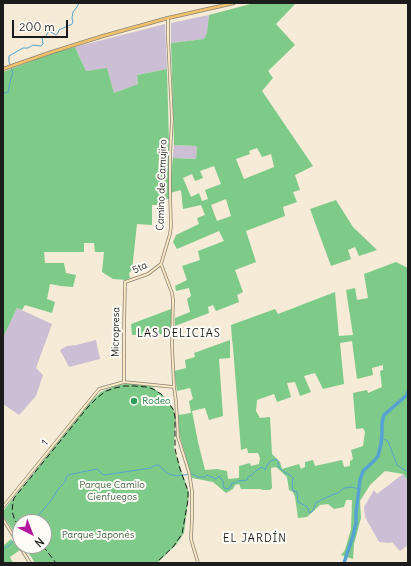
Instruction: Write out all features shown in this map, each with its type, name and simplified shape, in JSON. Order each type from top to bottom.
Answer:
[{"type":"main road","points":[[3,69],[77,43],[168,18],[234,3]]},
{"type":"street","name":"Camino de Camujiro","points":[[161,264],[171,226],[170,169],[172,119],[168,18]]},
{"type":"street","name":"5ta","points":[[125,282],[148,274],[161,264]]},
{"type":"street","points":[[161,264],[173,299],[172,345],[178,438],[190,472],[192,491],[191,539],[198,563]]},
{"type":"street","name":"Micropresa","points":[[124,382],[125,282]]},
{"type":"street","points":[[124,382],[174,387]]},
{"type":"street","name":"1","points":[[3,507],[99,389],[124,382]]},
{"type":"street","points":[[3,519],[30,563]]},
{"type":"shaded area","points":[[209,15],[207,34],[204,39],[171,43],[171,23]]},
{"type":"shaded area","points":[[165,24],[167,69],[137,75],[138,84],[114,93],[107,69],[86,71],[75,47]]},
{"type":"shaded area","points":[[174,145],[197,146],[196,159],[173,158]]},
{"type":"shaded area","points":[[17,308],[52,324],[36,368],[43,375],[36,396],[19,415],[3,404],[3,338]]},
{"type":"shaded area","points":[[96,340],[100,359],[69,367],[60,350],[67,346]]},
{"type":"shaded area","points":[[403,474],[408,480],[408,545],[400,551],[392,542],[379,542],[365,517],[364,507],[374,490],[377,494]]},
{"type":"green space","points":[[254,3],[296,3],[276,24],[295,45],[268,71],[273,78],[262,91],[313,166],[295,175],[300,190],[293,192],[297,202],[283,207],[285,216],[246,231],[256,262],[235,270],[243,292],[237,295],[239,302],[216,311],[213,305],[208,307],[209,313],[175,326],[175,318],[190,312],[187,299],[191,296],[189,288],[176,291],[175,286],[187,280],[182,266],[200,260],[198,251],[224,241],[219,231],[177,249],[173,242],[176,235],[199,224],[197,218],[205,215],[201,205],[183,209],[181,190],[170,193],[174,143],[171,43],[204,39],[207,33],[209,15]],"holes":[[[174,145],[197,146],[196,159],[173,158]],[[257,148],[262,157],[271,154],[274,167],[244,179],[236,159],[250,154],[249,151]],[[214,166],[221,184],[205,190],[208,199],[202,201],[199,193],[191,197],[183,178],[192,174],[195,181],[203,178],[200,171]],[[226,199],[231,216],[217,221],[211,205]]]},
{"type":"green space","points":[[75,47],[86,71],[107,68],[114,93],[138,84],[137,75],[167,69],[169,199],[160,199],[159,205],[152,205],[152,225],[137,224],[132,270],[129,273],[130,278],[126,280],[113,279],[102,272],[104,252],[95,252],[94,243],[84,243],[84,252],[44,252],[45,263],[64,263],[66,273],[76,275],[73,287],[50,284],[47,299],[55,302],[52,313],[25,305],[22,310],[17,308],[3,338],[3,72],[53,53]]},
{"type":"green space","points":[[336,200],[353,227],[377,250],[359,256],[355,247],[348,250],[351,259],[331,266],[310,209]]},
{"type":"green space","points":[[396,262],[408,268],[408,480],[403,474],[385,471],[370,485],[360,501],[361,518],[354,544],[353,559],[341,555],[345,550],[351,529],[352,500],[346,500],[344,507],[334,509],[328,504],[320,505],[307,517],[298,518],[295,497],[293,492],[289,490],[287,477],[276,467],[271,468],[272,488],[270,490],[241,489],[239,484],[235,485],[233,489],[226,493],[213,482],[192,478],[179,433],[178,415],[191,413],[189,401],[193,399],[190,388],[177,391],[174,371],[186,368],[185,360],[195,357],[194,353],[230,340],[230,358],[219,359],[223,416],[209,420],[205,408],[192,411],[205,470],[217,469],[227,471],[228,479],[239,478],[239,466],[250,463],[251,466],[259,464],[260,458],[258,453],[248,453],[247,448],[241,450],[231,325],[275,309],[278,314],[335,292],[339,337],[353,335],[346,290],[355,288],[357,300],[368,298],[364,274]],"holes":[[[352,341],[357,379],[373,375],[372,368],[383,365],[383,370],[380,371],[382,387],[368,393],[367,390],[353,393],[356,429],[363,428],[365,432],[363,446],[351,450],[353,459],[350,461],[350,466],[344,467],[342,460],[315,466],[313,460],[305,462],[305,467],[301,469],[299,464],[282,469],[280,462],[272,454],[270,417],[260,418],[256,411],[257,400],[274,394],[277,402],[291,397],[287,383],[295,382],[300,396],[311,392],[304,376],[315,373],[323,389],[344,384],[340,343]]]},
{"type":"green space","points":[[171,309],[171,334],[132,335],[131,324]]},
{"type":"green space","name":"Parque Camilo Cienfuegos","points":[[135,384],[151,386],[167,399],[173,408],[175,415],[174,449],[189,493],[184,533],[176,545],[157,563],[35,563],[29,554],[52,554],[52,514],[12,514],[12,529],[3,516],[3,511],[90,402],[101,392],[115,386]]},
{"type":"green space","points":[[11,539],[12,540],[12,554],[14,554],[10,557],[13,563],[3,563],[3,546]]},
{"type":"waterway","points":[[3,92],[8,92],[13,73],[9,62],[9,56],[23,48],[28,48],[33,45],[41,46],[43,44],[42,38],[45,37],[49,31],[56,35],[59,30],[72,24],[73,12],[79,3]]},
{"type":"waterway","points":[[344,563],[356,523],[360,480],[363,471],[378,456],[381,444],[384,415],[407,395],[408,392]]},
{"type":"waterway","points":[[382,438],[388,441],[397,465],[408,472]]},
{"type":"waterway","points":[[39,514],[65,482],[68,475],[97,469],[104,475],[151,468],[159,465],[169,474],[176,476],[192,474],[198,477],[205,477],[207,475],[216,479],[219,476],[223,481],[224,488],[226,489],[230,488],[232,483],[247,480],[248,477],[262,467],[265,470],[268,464],[276,459],[279,467],[293,478],[293,491],[297,492],[298,502],[306,506],[309,513],[313,511],[316,503],[338,493],[344,488],[352,487],[359,489]]},
{"type":"waterway","points":[[3,549],[12,542]]},
{"type":"railway","points":[[13,514],[14,498],[97,398],[106,391],[124,386],[146,387],[153,389],[161,394],[173,409],[175,417],[175,449],[188,491],[188,500],[182,534],[173,547],[156,563]]},
{"type":"railway","points":[[49,554],[56,563]]},
{"type":"place","name":"Rodeo","points":[[134,401]]},
{"type":"district","name":"LAS DELICIAS","points":[[179,334]]},
{"type":"district","name":"EL JARDÍN","points":[[255,539]]},
{"type":"park label","name":"Parque Japonés","points":[[98,535]]}]
